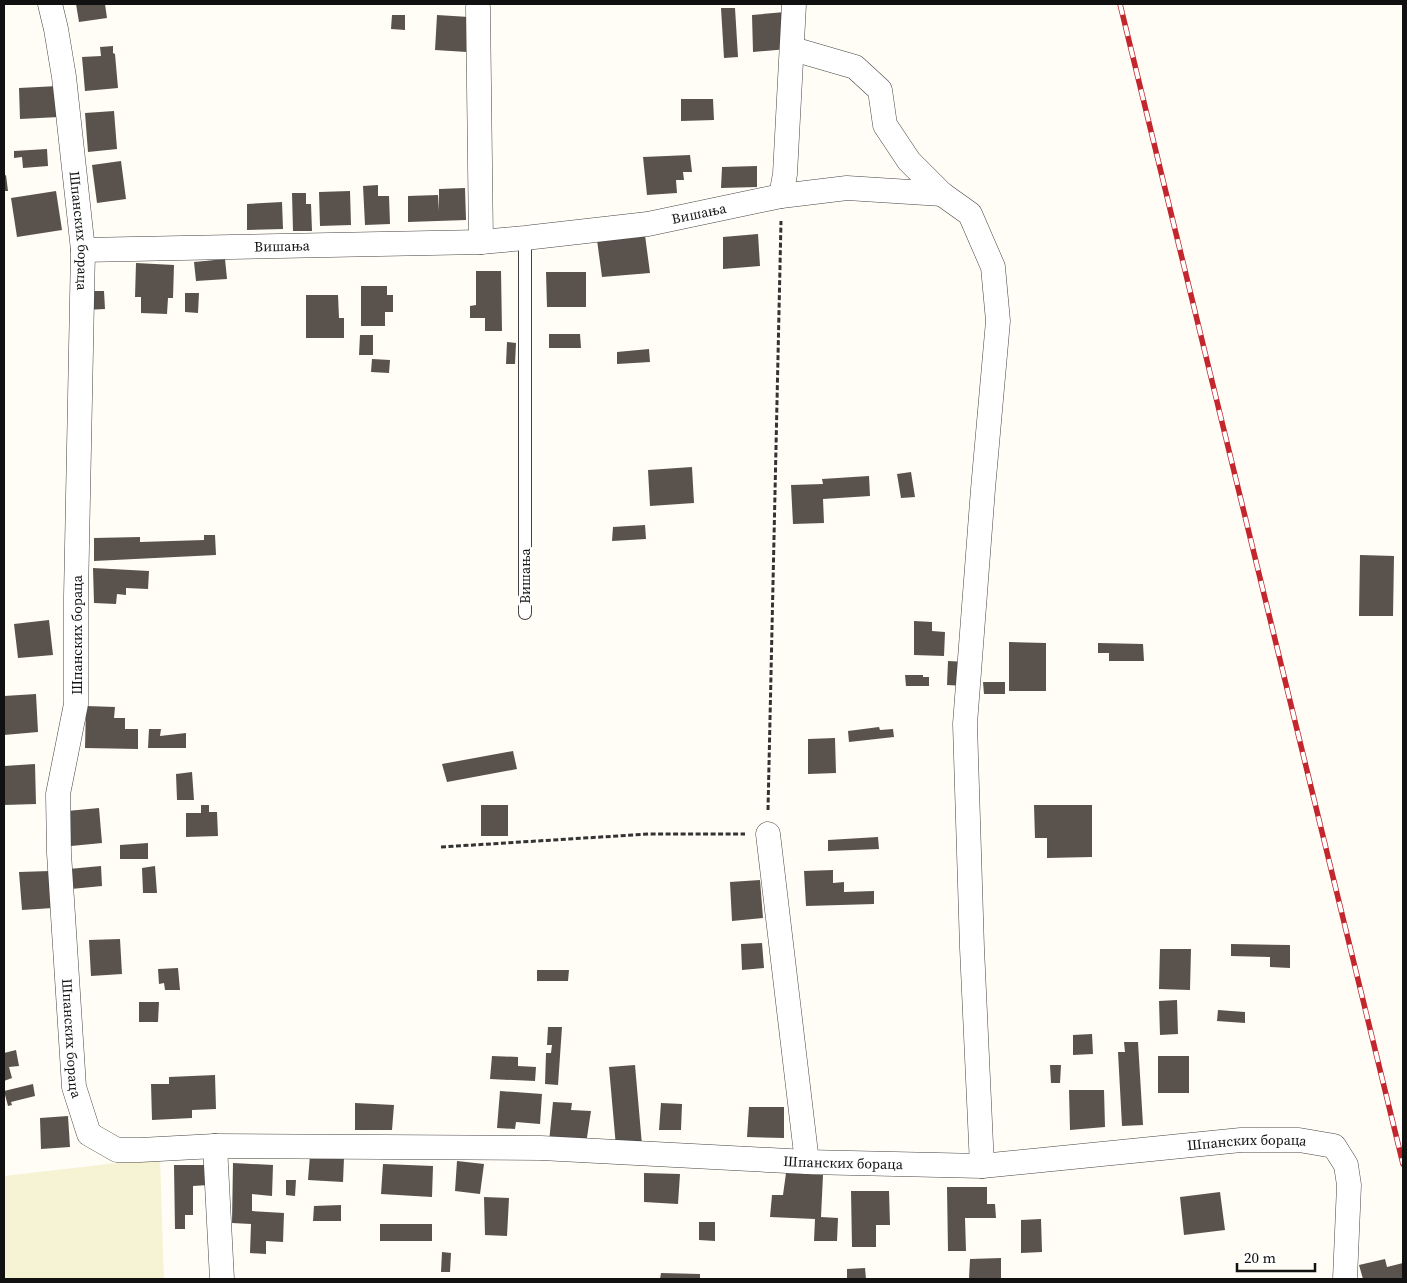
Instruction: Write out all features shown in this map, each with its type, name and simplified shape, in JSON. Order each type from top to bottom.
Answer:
[{"type":"street","name":"Шпанских бораца","points":[[50,4],[64,77],[83,250],[76,596],[76,704],[58,794],[59,853],[74,1087],[89,1134],[117,1150],[215,1146],[541,1148],[807,1162],[982,1166],[1241,1140],[1299,1140],[1334,1146],[1346,1165],[1349,1185],[1345,1279]]},
{"type":"street","points":[[781,196],[785,174],[794,4]]},
{"type":"street","points":[[478,7],[481,242]]},
{"type":"street","points":[[793,49],[855,67],[880,90],[885,125],[909,161],[942,194],[970,214],[993,267],[998,321],[983,489],[966,724],[972,958],[982,1166]]},
{"type":"street","name":"Вишања","points":[[83,250],[481,242],[648,224],[781,196],[847,188],[942,194]]},
{"type":"street","points":[[768,834],[807,1162]]},
{"type":"street","points":[[215,1146],[222,1279]]},
{"type":"lane","name":"Вишања","points":[[525,238],[525,613]]},
{"type":"path","points":[[441,847],[649,834],[768,834],[781,196]]},
{"type":"shaded area","points":[[160,1158],[164,1279],[4,1279],[4,1176]]},
{"type":"building","points":[[76,4],[105,4],[107,18],[79,22]]},
{"type":"building","points":[[721,8],[735,8],[738,57],[724,58]]},
{"type":"building","points":[[785,12],[788,49],[753,52],[752,15]]},
{"type":"building","points":[[392,15],[405,15],[405,30],[391,29]]},
{"type":"building","points":[[437,15],[469,17],[467,52],[435,50]]},
{"type":"building","points":[[113,46],[118,88],[85,91],[82,57],[101,56],[100,47]]},
{"type":"building","points":[[58,86],[59,117],[20,119],[19,88]]},
{"type":"building","points":[[681,99],[713,99],[714,120],[681,121]]},
{"type":"building","points":[[114,111],[117,149],[88,152],[85,113]]},
{"type":"building","points":[[47,149],[48,166],[23,168],[22,157],[14,158],[14,151]]},
{"type":"building","points":[[690,155],[692,172],[683,172],[684,180],[676,180],[677,193],[647,195],[643,157]]},
{"type":"building","points":[[121,161],[126,199],[97,203],[92,165]]},
{"type":"building","points":[[757,166],[757,187],[721,188],[722,167]]},
{"type":"building","points":[[6,175],[8,191],[4,191],[4,176]]},
{"type":"building","points":[[378,185],[378,196],[389,196],[390,224],[365,225],[363,186]]},
{"type":"building","points":[[465,188],[466,220],[408,222],[408,196],[438,195],[439,211],[439,189]]},
{"type":"building","points":[[56,191],[62,230],[17,237],[11,198]]},
{"type":"building","points":[[350,191],[351,225],[320,226],[319,192]]},
{"type":"building","points":[[292,193],[306,193],[306,204],[311,204],[312,231],[293,231]]},
{"type":"building","points":[[282,202],[283,229],[247,230],[247,204]]},
{"type":"building","points":[[758,234],[760,266],[723,269],[723,237]]},
{"type":"building","points":[[645,235],[650,273],[602,277],[597,240]]},
{"type":"building","points":[[225,259],[227,279],[196,281],[194,262]]},
{"type":"building","points":[[136,263],[174,265],[173,298],[168,298],[167,314],[141,313],[141,297],[135,297]]},
{"type":"building","points":[[476,271],[501,271],[502,331],[485,331],[485,318],[470,318],[470,306],[476,305]]},
{"type":"building","points":[[546,272],[586,272],[586,307],[547,307]]},
{"type":"building","points":[[361,286],[387,286],[387,295],[393,295],[393,312],[385,312],[385,326],[361,326]]},
{"type":"building","points":[[85,291],[104,291],[105,309],[85,310]]},
{"type":"building","points":[[185,293],[199,293],[198,313],[185,312]]},
{"type":"building","points":[[306,295],[338,295],[339,318],[344,318],[344,338],[306,338]]},
{"type":"building","points":[[549,334],[580,334],[581,348],[549,348]]},
{"type":"building","points":[[360,335],[373,335],[373,355],[359,355]]},
{"type":"building","points":[[507,342],[516,343],[515,364],[506,364]]},
{"type":"building","points":[[649,349],[650,362],[617,364],[617,352]]},
{"type":"building","points":[[372,359],[390,360],[389,373],[371,372]]},
{"type":"building","points":[[692,467],[694,503],[650,506],[648,470]]},
{"type":"building","points":[[911,472],[915,497],[901,498],[897,474]]},
{"type":"building","points":[[869,476],[870,496],[823,499],[824,523],[793,524],[791,485],[823,484],[822,479]]},
{"type":"building","points":[[645,525],[646,539],[612,541],[613,527]]},
{"type":"building","points":[[204,535],[215,535],[216,555],[94,561],[94,538],[140,537],[140,542],[204,540]]},
{"type":"building","points":[[1360,555],[1394,556],[1393,616],[1359,616]]},
{"type":"building","points":[[93,568],[149,571],[148,589],[126,588],[126,595],[117,594],[116,604],[94,603]]},
{"type":"building","points":[[49,620],[53,655],[18,658],[14,624]]},
{"type":"building","points":[[914,621],[932,622],[932,631],[945,632],[944,656],[914,655]]},
{"type":"building","points":[[1009,642],[1046,643],[1046,691],[1009,691]]},
{"type":"building","points":[[1098,643],[1143,644],[1144,661],[1109,661],[1109,653],[1098,653]]},
{"type":"building","points":[[948,661],[967,662],[966,686],[947,685]]},
{"type":"building","points":[[905,675],[929,677],[929,686],[906,686]]},
{"type":"building","points":[[983,682],[1005,682],[1005,694],[984,694]]},
{"type":"building","points":[[36,694],[38,732],[4,735],[4,696]]},
{"type":"building","points":[[86,706],[115,707],[114,718],[125,718],[125,729],[138,729],[138,749],[85,748]]},
{"type":"building","points":[[879,727],[880,730],[893,729],[894,737],[849,742],[848,731]]},
{"type":"building","points":[[149,729],[161,729],[160,736],[186,733],[186,748],[148,748]]},
{"type":"building","points":[[835,738],[836,773],[808,774],[808,739]]},
{"type":"building","points":[[513,751],[517,769],[447,782],[442,764]]},
{"type":"building","points":[[35,764],[36,804],[4,805],[4,766]]},
{"type":"building","points":[[192,772],[194,800],[177,800],[176,774]]},
{"type":"building","points":[[201,805],[209,805],[209,812],[217,812],[218,836],[186,837],[186,813],[201,813]]},
{"type":"building","points":[[481,805],[508,805],[508,836],[481,836]]},
{"type":"building","points":[[1034,805],[1092,805],[1092,857],[1047,858],[1047,838],[1035,838]]},
{"type":"building","points":[[99,808],[102,843],[71,846],[67,811]]},
{"type":"building","points":[[878,837],[879,849],[828,851],[828,840]]},
{"type":"building","points":[[148,843],[148,859],[120,859],[120,845]]},
{"type":"building","points":[[101,866],[102,886],[71,889],[69,869]]},
{"type":"building","points":[[155,866],[157,893],[143,893],[142,868]]},
{"type":"building","points":[[833,870],[833,883],[844,882],[844,892],[874,891],[874,904],[806,906],[804,871]]},
{"type":"building","points":[[50,871],[53,908],[22,910],[19,872]]},
{"type":"building","points":[[760,880],[763,918],[732,921],[730,882]]},
{"type":"building","points":[[120,939],[122,974],[91,976],[89,940]]},
{"type":"building","points":[[762,943],[764,968],[742,970],[741,944]]},
{"type":"building","points":[[1231,944],[1290,945],[1290,968],[1270,967],[1270,957],[1231,956]]},
{"type":"building","points":[[1160,949],[1191,949],[1190,990],[1159,989]]},
{"type":"building","points":[[178,968],[180,990],[165,990],[164,983],[159,984],[158,969]]},
{"type":"building","points":[[537,970],[569,970],[568,981],[537,981]]},
{"type":"building","points":[[1177,1000],[1178,1034],[1160,1035],[1159,1001]]},
{"type":"building","points":[[139,1002],[159,1002],[158,1022],[139,1022]]},
{"type":"building","points":[[1218,1010],[1245,1012],[1245,1023],[1217,1021]]},
{"type":"building","points":[[548,1027],[562,1027],[558,1085],[545,1084],[546,1053],[551,1053],[552,1045],[547,1045]]},
{"type":"building","points":[[1092,1034],[1093,1054],[1073,1055],[1073,1035]]},
{"type":"building","points":[[1124,1042],[1138,1042],[1143,1125],[1122,1126],[1118,1052],[1125,1052]]},
{"type":"building","points":[[16,1050],[19,1066],[9,1067],[12,1078],[4,1081],[4,1053]]},
{"type":"building","points":[[492,1056],[518,1057],[518,1066],[536,1067],[535,1081],[490,1079]]},
{"type":"building","points":[[1158,1056],[1189,1056],[1189,1093],[1158,1093]]},
{"type":"building","points":[[635,1065],[642,1145],[616,1147],[609,1067]]},
{"type":"building","points":[[1050,1065],[1061,1065],[1060,1083],[1051,1083]]},
{"type":"building","points":[[215,1075],[216,1109],[192,1110],[192,1118],[152,1120],[151,1084],[169,1084],[169,1077]]},
{"type":"building","points":[[33,1084],[35,1096],[11,1102],[12,1105],[8,1106],[4,1091]]},
{"type":"building","points":[[1069,1090],[1104,1090],[1105,1127],[1070,1130]]},
{"type":"building","points":[[500,1091],[542,1094],[540,1124],[516,1122],[515,1129],[497,1128]]},
{"type":"building","points":[[553,1102],[572,1103],[571,1110],[591,1111],[586,1144],[549,1142]]},
{"type":"building","points":[[355,1103],[394,1105],[392,1130],[355,1130]]},
{"type":"building","points":[[661,1103],[682,1104],[681,1130],[659,1130]]},
{"type":"building","points":[[749,1107],[784,1107],[784,1138],[747,1137]]},
{"type":"building","points":[[68,1116],[70,1147],[41,1149],[40,1118]]},
{"type":"building","points":[[310,1155],[344,1158],[343,1182],[308,1180]]},
{"type":"building","points":[[457,1161],[484,1164],[480,1194],[455,1191]]},
{"type":"building","points":[[233,1163],[273,1165],[272,1196],[252,1194],[252,1211],[284,1213],[283,1242],[266,1241],[266,1254],[250,1253],[251,1224],[232,1223]]},
{"type":"building","points":[[383,1164],[433,1166],[432,1197],[381,1194]]},
{"type":"building","points":[[174,1165],[209,1165],[209,1185],[193,1186],[193,1215],[185,1215],[185,1229],[175,1229]]},
{"type":"building","points":[[644,1173],[680,1174],[678,1204],[644,1202]]},
{"type":"building","points":[[786,1173],[823,1175],[821,1217],[838,1218],[837,1241],[814,1241],[815,1219],[770,1217],[772,1195],[783,1195]]},
{"type":"building","points":[[286,1180],[296,1180],[295,1196],[286,1195]]},
{"type":"building","points":[[947,1187],[987,1187],[987,1204],[995,1204],[996,1218],[965,1218],[966,1251],[948,1251]]},
{"type":"building","points":[[851,1191],[889,1191],[890,1225],[876,1225],[876,1247],[852,1247]]},
{"type":"building","points":[[1220,1192],[1225,1230],[1184,1235],[1180,1197]]},
{"type":"building","points":[[484,1197],[509,1198],[507,1236],[485,1235]]},
{"type":"building","points":[[341,1205],[341,1221],[313,1221],[314,1206]]},
{"type":"building","points":[[1041,1219],[1042,1252],[1021,1253],[1021,1220]]},
{"type":"building","points":[[699,1222],[715,1222],[715,1241],[699,1240]]},
{"type":"building","points":[[380,1224],[432,1224],[432,1241],[380,1241]]},
{"type":"building","points":[[442,1252],[451,1253],[450,1272],[441,1272]]},
{"type":"building","points":[[1001,1258],[1001,1279],[969,1279],[970,1259]]},
{"type":"building","points":[[1385,1259],[1387,1267],[1403,1263],[1403,1279],[1363,1279],[1359,1265]]},
{"type":"building","points":[[865,1268],[866,1279],[847,1279],[847,1269]]},
{"type":"building","points":[[661,1273],[700,1274],[700,1279],[660,1279]]},
{"type":"railway","points":[[1120,4],[1403,1164]]}]
